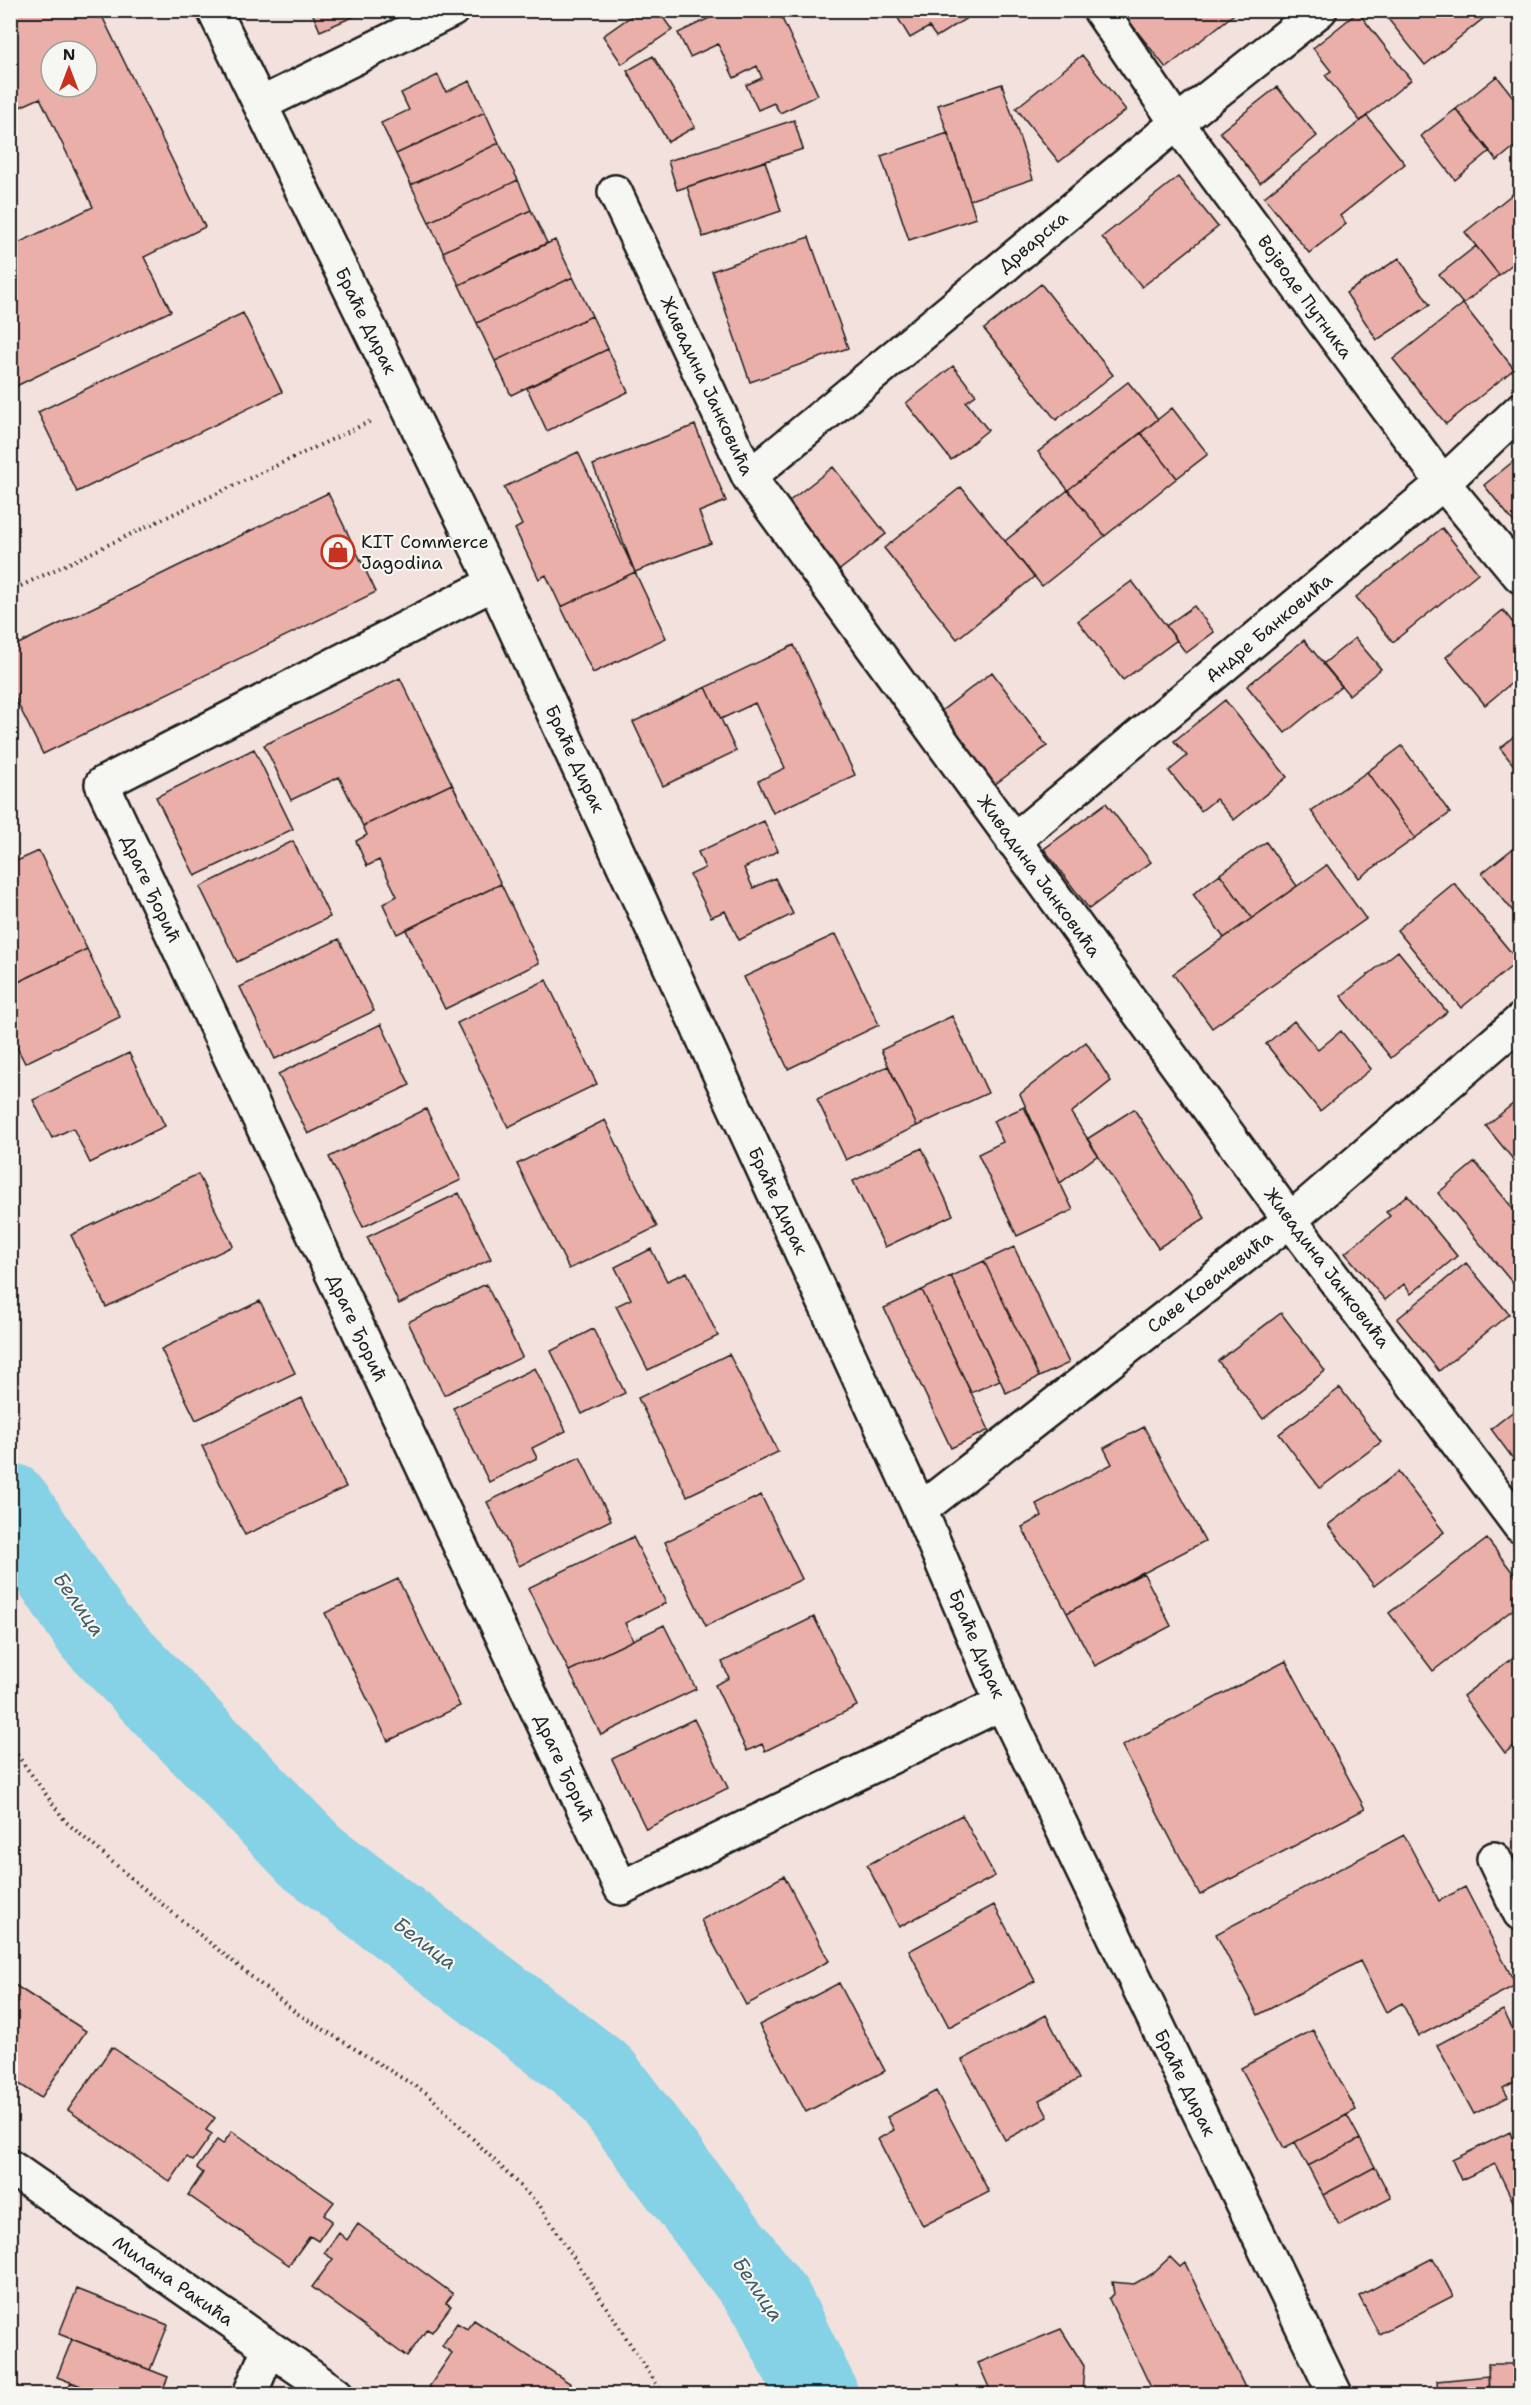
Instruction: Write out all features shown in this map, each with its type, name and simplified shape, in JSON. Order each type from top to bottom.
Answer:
[{"type":"street","name":"Браће Дирак","points":[[214,10],[494,583],[920,1510],[1002,1703],[1335,2394]]},
{"type":"street","points":[[261,104],[452,10]]},
{"type":"street","name":"Војводе Путника","points":[[1100,10],[1177,123],[1443,483],[1521,576]]},
{"type":"street","name":"Дрварска","points":[[749,477],[1177,123],[1320,10]]},
{"type":"street","name":"Живадина Јанковића","points":[[615,192],[749,477],[1290,1220],[1520,1525]]},
{"type":"street","name":"Андре Банковића","points":[[1013,842],[1443,483],[1521,410]]},
{"type":"street","name":"Драге Ђорић","points":[[494,583],[102,784],[621,1888],[1002,1703]]},
{"type":"street","name":"Саве Ковачевића","points":[[920,1510],[1290,1220],[1521,1021]]},
{"type":"street","points":[[1494,1859],[1521,1913]]},
{"type":"street","name":"Милана Ракића","points":[[10,2167],[336,2394]]},
{"type":"street","points":[[250,2394],[269,2348]]},
{"type":"path","points":[[10,591],[407,404]]},
{"type":"path","points":[[10,1745],[66,1822],[152,1896],[295,2012],[428,2094],[540,2206],[663,2394]]},
{"type":"building","points":[[10,10],[99,10],[205,227],[144,257],[171,311],[10,389],[10,247],[93,207],[40,99],[99,99],[99,39],[39,39],[39,98],[20,107],[10,90]]},
{"type":"building","points":[[311,10],[369,10],[320,31]]},
{"type":"building","points":[[640,10],[658,10],[672,30],[622,64],[603,36]]},
{"type":"building","points":[[726,10],[778,10],[818,95],[780,113],[774,103],[758,110],[746,85],[762,78],[757,66],[734,78],[718,44],[690,57],[678,33]]},
{"type":"building","points":[[893,10],[980,10],[936,37],[929,27],[910,38]]},
{"type":"building","points":[[1120,10],[1237,10],[1238,11],[1166,68]]},
{"type":"building","points":[[1381,10],[1488,10],[1490,13],[1425,65]]},
{"type":"building","points":[[1358,12],[1411,80],[1360,121],[1325,75],[1331,71],[1313,48]]},
{"type":"building","points":[[1082,55],[1126,110],[1059,162],[1016,108]]},
{"type":"building","points":[[653,56],[695,127],[668,142],[627,71]]},
{"type":"building","points":[[438,75],[446,92],[470,81],[485,112],[396,154],[381,123],[409,110],[401,93]]},
{"type":"building","points":[[1497,76],[1520,106],[1520,142],[1497,161],[1456,109]]},
{"type":"building","points":[[1002,84],[1033,179],[970,200],[938,105]]},
{"type":"building","points":[[1277,87],[1317,136],[1260,183],[1220,132]]},
{"type":"building","points":[[1456,109],[1490,151],[1455,180],[1421,136]]},
{"type":"building","points":[[485,112],[499,143],[411,185],[396,154]]},
{"type":"building","points":[[1367,116],[1405,164],[1340,216],[1346,224],[1309,253],[1264,197]]},
{"type":"building","points":[[794,120],[803,149],[677,190],[668,161]]},
{"type":"building","points":[[948,133],[976,218],[909,240],[881,156]]},
{"type":"building","points":[[499,143],[518,180],[429,222],[411,185]]},
{"type":"building","points":[[765,161],[781,211],[703,237],[687,187]]},
{"type":"building","points":[[1178,177],[1218,227],[1142,287],[1102,237]]},
{"type":"building","points":[[518,180],[531,210],[443,252],[429,222]]},
{"type":"building","points":[[1520,188],[1520,258],[1499,275],[1465,232]]},
{"type":"building","points":[[531,210],[547,243],[459,285],[443,252]]},
{"type":"building","points":[[809,237],[848,348],[750,382],[712,271]]},
{"type":"building","points":[[555,240],[573,277],[477,323],[459,285]]},
{"type":"building","points":[[1476,246],[1499,275],[1463,304],[1439,275]]},
{"type":"building","points":[[1399,258],[1430,305],[1377,340],[1346,293]]},
{"type":"building","points":[[573,277],[592,316],[495,361],[477,323]]},
{"type":"building","points":[[1041,284],[1113,375],[1056,420],[984,329]]},
{"type":"building","points":[[1463,304],[1514,369],[1446,424],[1393,359]]},
{"type":"building","points":[[243,313],[282,392],[77,492],[38,412]]},
{"type":"building","points":[[592,316],[608,349],[511,395],[495,361]]},
{"type":"building","points":[[608,349],[628,392],[547,431],[527,388]]},
{"type":"building","points":[[953,366],[976,395],[966,402],[988,430],[951,460],[906,403]]},
{"type":"building","points":[[1128,382],[1158,419],[1068,490],[1038,452]]},
{"type":"building","points":[[1172,408],[1208,454],[1177,478],[1141,433]]},
{"type":"building","points":[[695,425],[726,501],[699,512],[711,543],[635,572],[593,465]]},
{"type":"building","points":[[1141,433],[1177,478],[1105,536],[1068,490]]},
{"type":"building","points":[[578,452],[635,572],[561,607],[546,575],[539,579],[515,529],[522,525],[504,487]]},
{"type":"building","points":[[1520,456],[1520,530],[1484,485]]},
{"type":"building","points":[[833,467],[886,534],[837,572],[783,506]]},
{"type":"building","points":[[961,487],[1034,577],[957,639],[884,548]]},
{"type":"building","points":[[1068,490],[1105,536],[1042,586],[1005,541]]},
{"type":"building","points":[[328,493],[376,592],[43,754],[10,688],[10,648]]},
{"type":"building","points":[[1442,528],[1478,573],[1393,642],[1356,597]]},
{"type":"building","points":[[635,572],[666,638],[593,673],[561,607]]},
{"type":"building","points":[[1132,581],[1177,640],[1123,680],[1078,621]]},
{"type":"building","points":[[1194,606],[1214,632],[1186,653],[1166,626]]},
{"type":"building","points":[[1503,610],[1520,632],[1520,676],[1485,705],[1446,657]]},
{"type":"building","points":[[1355,638],[1381,669],[1349,695],[1323,664]]},
{"type":"building","points":[[1304,640],[1342,686],[1285,733],[1247,686]]},
{"type":"building","points":[[794,645],[855,775],[773,813],[758,781],[785,768],[755,703],[721,719],[706,687]]},
{"type":"building","points":[[992,672],[1047,746],[994,785],[940,712]]},
{"type":"building","points":[[400,678],[452,784],[363,826],[339,777],[291,800],[264,745]]},
{"type":"building","points":[[706,687],[736,751],[663,786],[633,722]]},
{"type":"building","points":[[1225,700],[1287,777],[1234,820],[1216,799],[1201,811],[1169,771],[1187,756],[1174,741]]},
{"type":"building","points":[[1520,731],[1520,773],[1500,748]]},
{"type":"building","points":[[1402,746],[1450,813],[1415,838],[1367,772]]},
{"type":"building","points":[[254,749],[293,829],[195,876],[156,797]]},
{"type":"building","points":[[1367,772],[1415,838],[1359,878],[1311,811]]},
{"type":"building","points":[[452,784],[501,884],[397,934],[383,904],[397,896],[379,860],[367,866],[356,841],[367,835],[363,826]]},
{"type":"building","points":[[1106,803],[1151,862],[1089,909],[1044,849]]},
{"type":"building","points":[[764,821],[778,851],[744,868],[753,888],[775,878],[793,914],[739,940],[725,911],[711,917],[690,875],[705,868],[698,852]]},
{"type":"building","points":[[293,841],[330,917],[237,962],[200,887]]},
{"type":"building","points":[[1266,842],[1297,886],[1252,918],[1220,874]]},
{"type":"building","points":[[1520,843],[1520,920],[1482,873]]},
{"type":"building","points":[[39,851],[87,949],[16,983],[10,971],[10,864]]},
{"type":"building","points":[[1327,865],[1366,919],[1212,1028],[1173,974]]},
{"type":"building","points":[[1220,874],[1252,918],[1224,938],[1193,894]]},
{"type":"building","points":[[1454,883],[1518,961],[1461,1008],[1397,930]]},
{"type":"building","points":[[501,884],[539,963],[445,1009],[406,930]]},
{"type":"building","points":[[836,934],[879,1025],[788,1069],[744,977]]},
{"type":"building","points":[[339,939],[374,1011],[275,1059],[240,987]]},
{"type":"building","points":[[87,949],[120,1017],[25,1063],[10,1034],[10,986]]},
{"type":"building","points":[[1398,951],[1447,1012],[1391,1058],[1341,996]]},
{"type":"building","points":[[546,980],[597,1084],[508,1127],[457,1023]]},
{"type":"building","points":[[952,1016],[988,1093],[917,1126],[881,1050]]},
{"type":"building","points":[[1294,1021],[1318,1050],[1341,1031],[1371,1069],[1320,1111],[1266,1044]]},
{"type":"building","points":[[381,1024],[410,1085],[308,1134],[278,1074]]},
{"type":"building","points":[[1086,1042],[1111,1081],[1071,1113],[1098,1155],[1060,1183],[1020,1094]]},
{"type":"building","points":[[129,1053],[165,1126],[90,1163],[73,1128],[52,1138],[33,1100]]},
{"type":"building","points":[[888,1066],[917,1126],[846,1160],[817,1099]]},
{"type":"building","points":[[1520,1098],[1520,1168],[1486,1126]]},
{"type":"building","points":[[1024,1107],[1073,1210],[1017,1236],[978,1154],[1003,1142],[993,1121]]},
{"type":"building","points":[[426,1109],[461,1180],[363,1227],[329,1157]]},
{"type":"building","points":[[1134,1109],[1205,1218],[1158,1248],[1087,1139]]},
{"type":"building","points":[[605,1120],[657,1227],[569,1269],[517,1164]]},
{"type":"building","points":[[922,1148],[953,1215],[885,1247],[853,1181]]},
{"type":"building","points":[[1475,1162],[1520,1217],[1520,1292],[1438,1193]]},
{"type":"building","points":[[198,1174],[233,1246],[106,1307],[71,1235]]},
{"type":"building","points":[[459,1193],[491,1259],[399,1304],[367,1237]]},
{"type":"building","points":[[1407,1195],[1457,1256],[1411,1294],[1404,1284],[1385,1300],[1345,1253],[1390,1216],[1386,1212]]},
{"type":"building","points":[[1014,1247],[1069,1363],[1039,1377],[984,1261]]},
{"type":"building","points":[[651,1249],[667,1281],[687,1272],[718,1336],[648,1370],[616,1306],[631,1299],[615,1267]]},
{"type":"building","points":[[984,1261],[1039,1377],[1006,1393],[951,1276]]},
{"type":"building","points":[[1466,1263],[1509,1314],[1439,1371],[1397,1319]]},
{"type":"building","points":[[951,1276],[1000,1380],[971,1393],[922,1290]]},
{"type":"building","points":[[486,1284],[522,1357],[444,1395],[408,1322]]},
{"type":"building","points":[[922,1290],[989,1430],[951,1448],[884,1308]]},
{"type":"building","points":[[260,1301],[295,1373],[196,1420],[161,1349]]},
{"type":"building","points":[[1281,1313],[1325,1371],[1263,1419],[1218,1361]]},
{"type":"building","points":[[593,1329],[625,1393],[582,1414],[551,1351]]},
{"type":"building","points":[[729,1354],[778,1452],[687,1496],[638,1398]]},
{"type":"building","points":[[535,1368],[566,1431],[532,1448],[537,1458],[489,1482],[453,1408]]},
{"type":"building","points":[[1340,1388],[1381,1442],[1320,1488],[1279,1434]]},
{"type":"building","points":[[302,1398],[346,1487],[245,1535],[202,1446]]},
{"type":"building","points":[[1520,1406],[1520,1468],[1491,1429]]},
{"type":"building","points":[[1144,1427],[1205,1541],[1067,1613],[1022,1527],[1042,1516],[1036,1504],[1112,1464],[1104,1448]]},
{"type":"building","points":[[580,1457],[611,1520],[519,1566],[487,1502]]},
{"type":"building","points":[[1398,1472],[1444,1532],[1374,1586],[1328,1525]]},
{"type":"building","points":[[761,1495],[802,1579],[706,1626],[665,1542]]},
{"type":"building","points":[[633,1537],[666,1603],[625,1623],[633,1640],[569,1671],[528,1588]]},
{"type":"building","points":[[1487,1539],[1520,1582],[1520,1604],[1433,1671],[1389,1613]]},
{"type":"building","points":[[1143,1572],[1171,1626],[1095,1666],[1067,1613]]},
{"type":"building","points":[[398,1579],[460,1706],[388,1741],[325,1613]]},
{"type":"building","points":[[814,1617],[857,1706],[765,1751],[762,1744],[747,1751],[715,1685],[729,1678],[722,1662]]},
{"type":"building","points":[[664,1625],[696,1689],[601,1735],[569,1671]]},
{"type":"building","points":[[1520,1652],[1520,1741],[1505,1753],[1463,1696]]},
{"type":"building","points":[[1286,1661],[1365,1809],[1200,1895],[1122,1746]]},
{"type":"building","points":[[694,1719],[728,1788],[646,1829],[612,1759]]},
{"type":"building","points":[[962,1815],[995,1876],[899,1927],[867,1865]]},
{"type":"building","points":[[1404,1835],[1439,1901],[1465,1887],[1516,1985],[1419,2036],[1402,2003],[1386,2012],[1360,1961],[1258,2015],[1216,1934]]},
{"type":"building","points":[[784,1876],[829,1961],[746,2005],[701,1920]]},
{"type":"building","points":[[994,1905],[1035,1981],[949,2027],[909,1951]]},
{"type":"building","points":[[10,1982],[86,2031],[41,2098],[10,2078]]},
{"type":"building","points":[[839,1983],[885,2071],[806,2112],[759,2025]]},
{"type":"building","points":[[1503,2010],[1520,2043],[1520,2079],[1503,2088],[1508,2097],[1474,2114],[1437,2045]]},
{"type":"building","points":[[1046,2015],[1079,2079],[1039,2100],[1048,2117],[1005,2140],[962,2060]]},
{"type":"building","points":[[1313,2030],[1356,2110],[1284,2148],[1241,2068]]},
{"type":"building","points":[[112,2047],[215,2118],[206,2130],[212,2134],[193,2161],[187,2157],[170,2182],[68,2110]]},
{"type":"building","points":[[936,2091],[989,2192],[923,2226],[878,2139],[894,2130],[887,2117]]},
{"type":"building","points":[[1347,2115],[1360,2139],[1308,2166],[1295,2142]]},
{"type":"building","points":[[232,2131],[334,2202],[324,2215],[332,2221],[318,2241],[310,2236],[289,2265],[188,2195],[203,2173],[197,2168],[217,2140],[223,2144]]},
{"type":"building","points":[[1510,2132],[1512,2138],[1520,2134],[1520,2216],[1495,2164],[1461,2180],[1452,2160]]},
{"type":"building","points":[[1360,2139],[1375,2167],[1323,2195],[1308,2166]]},
{"type":"building","points":[[1375,2167],[1391,2198],[1339,2225],[1323,2195]]},
{"type":"building","points":[[358,2224],[453,2294],[446,2303],[451,2306],[432,2332],[427,2329],[407,2357],[312,2287],[333,2259],[324,2253],[339,2233],[347,2240]]},
{"type":"building","points":[[1170,2257],[1180,2267],[1185,2263],[1248,2394],[1154,2394],[1109,2299],[1114,2294],[1112,2282],[1134,2284],[1152,2274]]},
{"type":"building","points":[[1433,2258],[1453,2296],[1379,2334],[1359,2296]]},
{"type":"building","points":[[77,2289],[168,2325],[150,2370],[59,2334]]},
{"type":"building","points":[[474,2320],[571,2384],[564,2394],[441,2394],[429,2387],[452,2353],[442,2346],[457,2323],[467,2329]]},
{"type":"building","points":[[1061,2329],[1084,2366],[1082,2394],[992,2394],[978,2363]]},
{"type":"building","points":[[72,2339],[168,2377],[161,2394],[101,2394],[57,2377]]},
{"type":"building","points":[[1488,2364],[1520,2364],[1520,2394],[1489,2394]]},
{"type":"building","points":[[1488,2376],[1489,2394],[1438,2394],[1437,2381]]},
{"type":"building","points":[[71,2382],[101,2394],[66,2394]]},
{"type":"waterway","name":"Белица","points":[[10,1504],[95,1632],[312,1857],[601,2077],[772,2303],[817,2394]]},
{"type":"place","name":"KIT Commerce Jagodina","points":[[338,552]]}]
